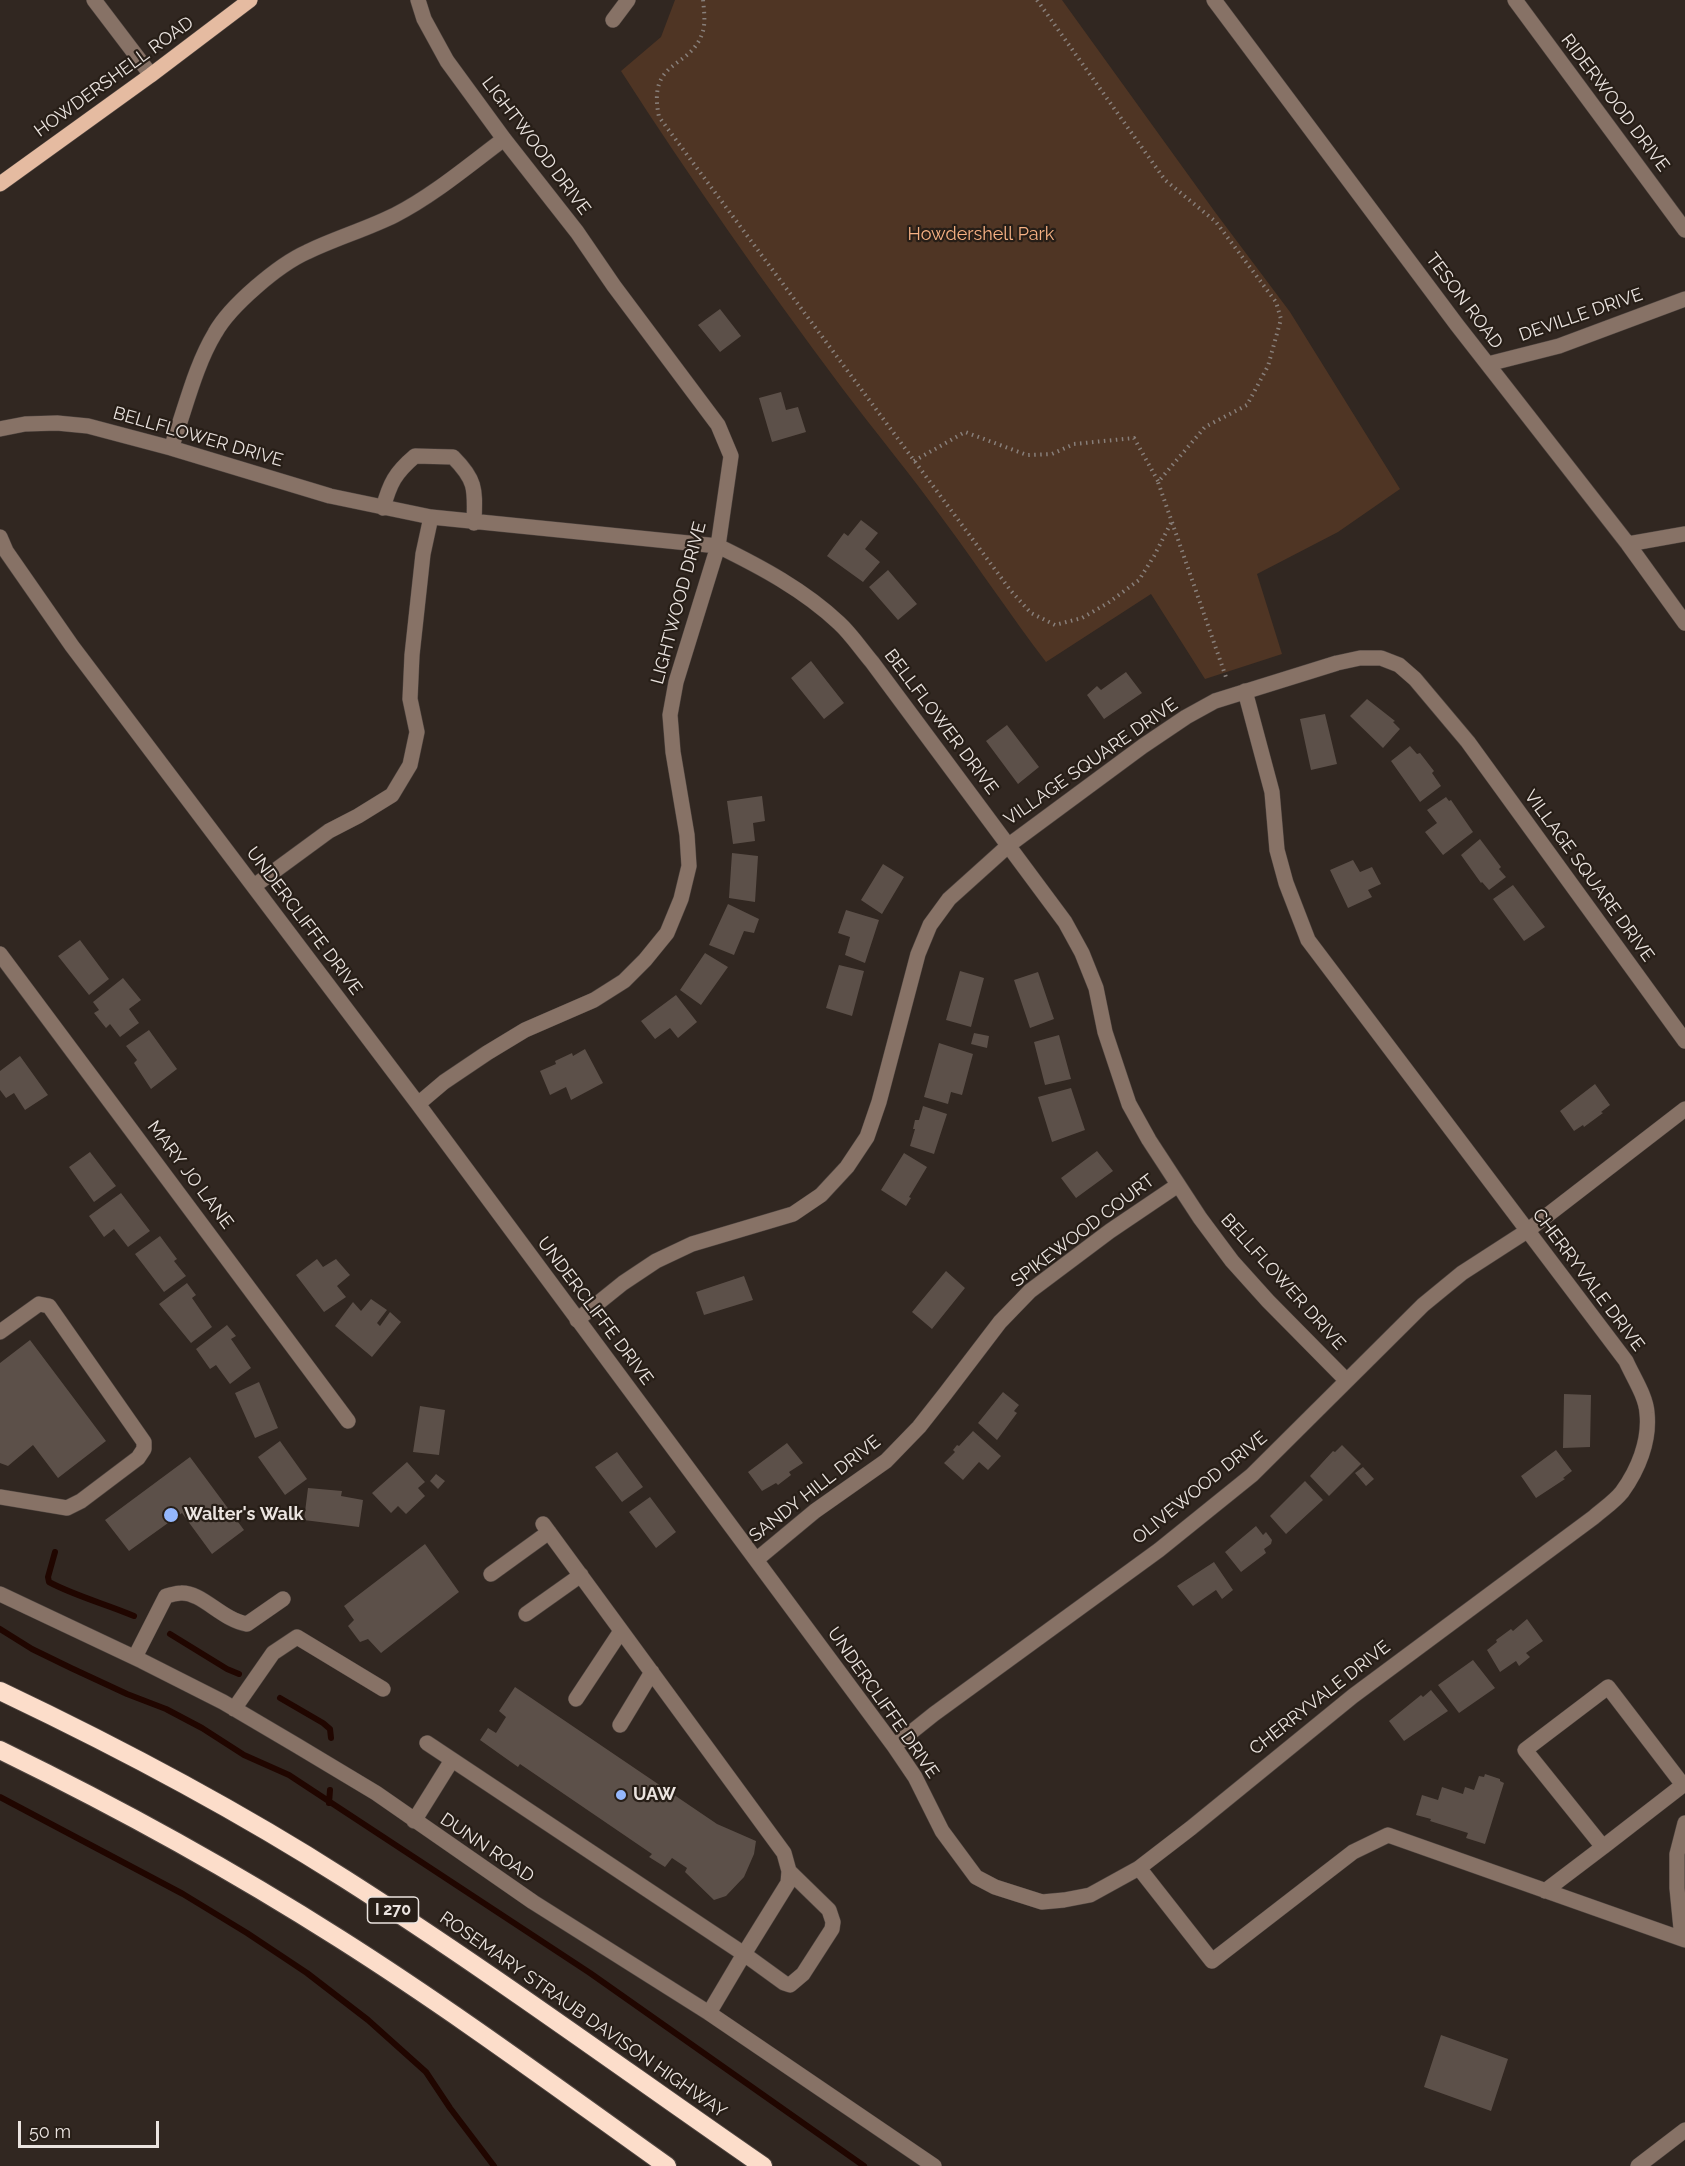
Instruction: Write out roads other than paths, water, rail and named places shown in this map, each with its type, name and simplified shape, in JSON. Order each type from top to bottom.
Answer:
[{"type":"highway","name":"ROSEMARY STRAUB DAVISON HIGHWAY","points":[[0,1691],[76,1727],[167,1775],[257,1825],[345,1879],[516,1994],[763,2166]]},
{"type":"highway","points":[[0,1750],[165,1834],[341,1939],[667,2166]]},
{"type":"main road","name":"HOWDERSHELL ROAD","points":[[0,184],[250,0]]},
{"type":"street","points":[[94,0],[151,75]]},
{"type":"street","name":"LIGHTWOOD DRIVE","points":[[418,0],[424,19],[447,60],[718,424],[731,456],[718,546],[676,682],[670,715],[673,752],[687,835],[689,866],[681,899],[667,933],[624,981],[594,1000],[525,1030],[444,1082],[418,1104]]},
{"type":"street","points":[[613,20],[628,0]]},
{"type":"street","name":"TESON ROAD","points":[[1214,0],[1488,364],[1628,544],[1685,623]]},
{"type":"street","name":"RIDERWOOD DRIVE","points":[[1515,0],[1685,230]]},
{"type":"street","points":[[171,448],[200,364],[215,332],[242,300],[277,271],[304,253],[396,214],[504,139]]},
{"type":"street","name":"DEVILLE DRIVE","points":[[1488,364],[1559,346],[1685,299]]},
{"type":"street","name":"BELLFLOWER DRIVE","points":[[0,429],[46,424],[88,426],[171,448],[275,480],[383,508],[430,517],[718,546],[812,600],[841,624],[891,686],[1065,922],[1082,952],[1096,988],[1105,1032],[1130,1104],[1149,1140],[1178,1185],[1232,1260],[1346,1380]]},
{"type":"street","points":[[383,508],[389,486],[399,470],[415,456],[453,457],[469,472],[475,493],[474,523]]},
{"type":"street","points":[[254,886],[329,831],[392,795],[410,765],[417,732],[410,699],[412,655],[423,554],[430,517]]},
{"type":"street","points":[[1628,544],[1685,534]]},
{"type":"street","name":"UNDERCLIFFE DRIVE","points":[[0,537],[6,552],[72,646],[418,1104],[894,1746],[915,1777],[942,1831],[975,1877],[1042,1902],[1090,1895],[1139,1868]]},
{"type":"street","name":"VILLAGE SQUARE DRIVE","points":[[577,1320],[622,1283],[656,1261],[692,1244],[793,1214],[821,1195],[848,1167],[867,1137],[879,1102],[918,954],[930,925],[949,899],[1009,845],[1186,717],[1215,701],[1337,663],[1360,658],[1381,658],[1399,665],[1415,679],[1468,742],[1685,1041]]},
{"type":"street","name":"CHERRYVALE DRIVE","points":[[1139,1868],[1353,1696],[1594,1517],[1621,1494],[1638,1466],[1646,1440],[1647,1412],[1626,1361],[1308,940],[1286,883],[1277,850],[1272,792],[1239,693]]},
{"type":"street","name":"MARY JO LANE","points":[[0,954],[348,1421]]},
{"type":"street","name":"OLIVEWOOD DRIVE","points":[[894,1746],[934,1714],[1159,1550],[1252,1475],[1423,1305],[1462,1273],[1527,1230],[1685,1109]]},
{"type":"street","name":"SPIKEWOOD COURT","points":[[945,1394],[1000,1322],[1030,1292],[1110,1231],[1178,1185]]},
{"type":"street","points":[[0,1332],[39,1304],[49,1306],[144,1442],[144,1449],[138,1458],[81,1502],[67,1508],[0,1497]]},
{"type":"street","name":"SANDY HILL DRIVE","points":[[756,1560],[815,1511],[886,1461],[919,1427],[945,1394]]},
{"type":"street","points":[[491,1574],[546,1528],[784,1853],[789,1871],[788,1883],[709,2013]]},
{"type":"street","points":[[526,1614],[581,1575]]},
{"type":"street","points":[[135,1657],[166,1596],[183,1593],[200,1598],[234,1622],[246,1624],[283,1599]]},
{"type":"street","name":"DUNN ROAD","points":[[0,1594],[135,1657],[234,1709],[366,1787],[533,1902],[709,2013],[934,2166]]},
{"type":"street","points":[[576,1699],[621,1631]]},
{"type":"street","points":[[234,1709],[273,1653],[297,1637],[383,1689]]},
{"type":"street","points":[[620,1725],[652,1672]]},
{"type":"street","points":[[1545,1891],[1604,1847],[1683,1785],[1608,1687],[1525,1750],[1604,1847]]},
{"type":"street","points":[[427,1743],[784,1983],[790,1984],[803,1974],[832,1929],[833,1922],[829,1910],[789,1871]]},
{"type":"street","points":[[414,1821],[452,1760]]},
{"type":"street","points":[[1139,1868],[1212,1961],[1353,1852],[1388,1835],[1683,1939],[1677,1888],[1677,1854],[1685,1823]]},
{"type":"street","points":[[1638,2166],[1685,2130]]},
{"type":"waterway","points":[[55,1552],[48,1577],[49,1582],[69,1592],[134,1616]]},
{"type":"waterway","points":[[0,1629],[32,1649],[71,1668],[166,1709],[202,1728],[244,1755],[289,1775],[590,1973],[864,2166]]},
{"type":"waterway","points":[[170,1634],[239,1674]]},
{"type":"waterway","points":[[280,1698],[323,1723],[330,1729],[331,1738]]},
{"type":"waterway","points":[[329,1803],[330,1790]]},
{"type":"waterway","points":[[0,1797],[183,1894],[307,1973],[368,2020],[426,2072],[494,2166]]},
{"type":"place","name":"Walter's Walk","points":[[171,1515]]},
{"type":"place","name":"UAW","points":[[621,1795]]},
{"type":"park label","name":"Howdershell Park","points":[[981,235]]}]
